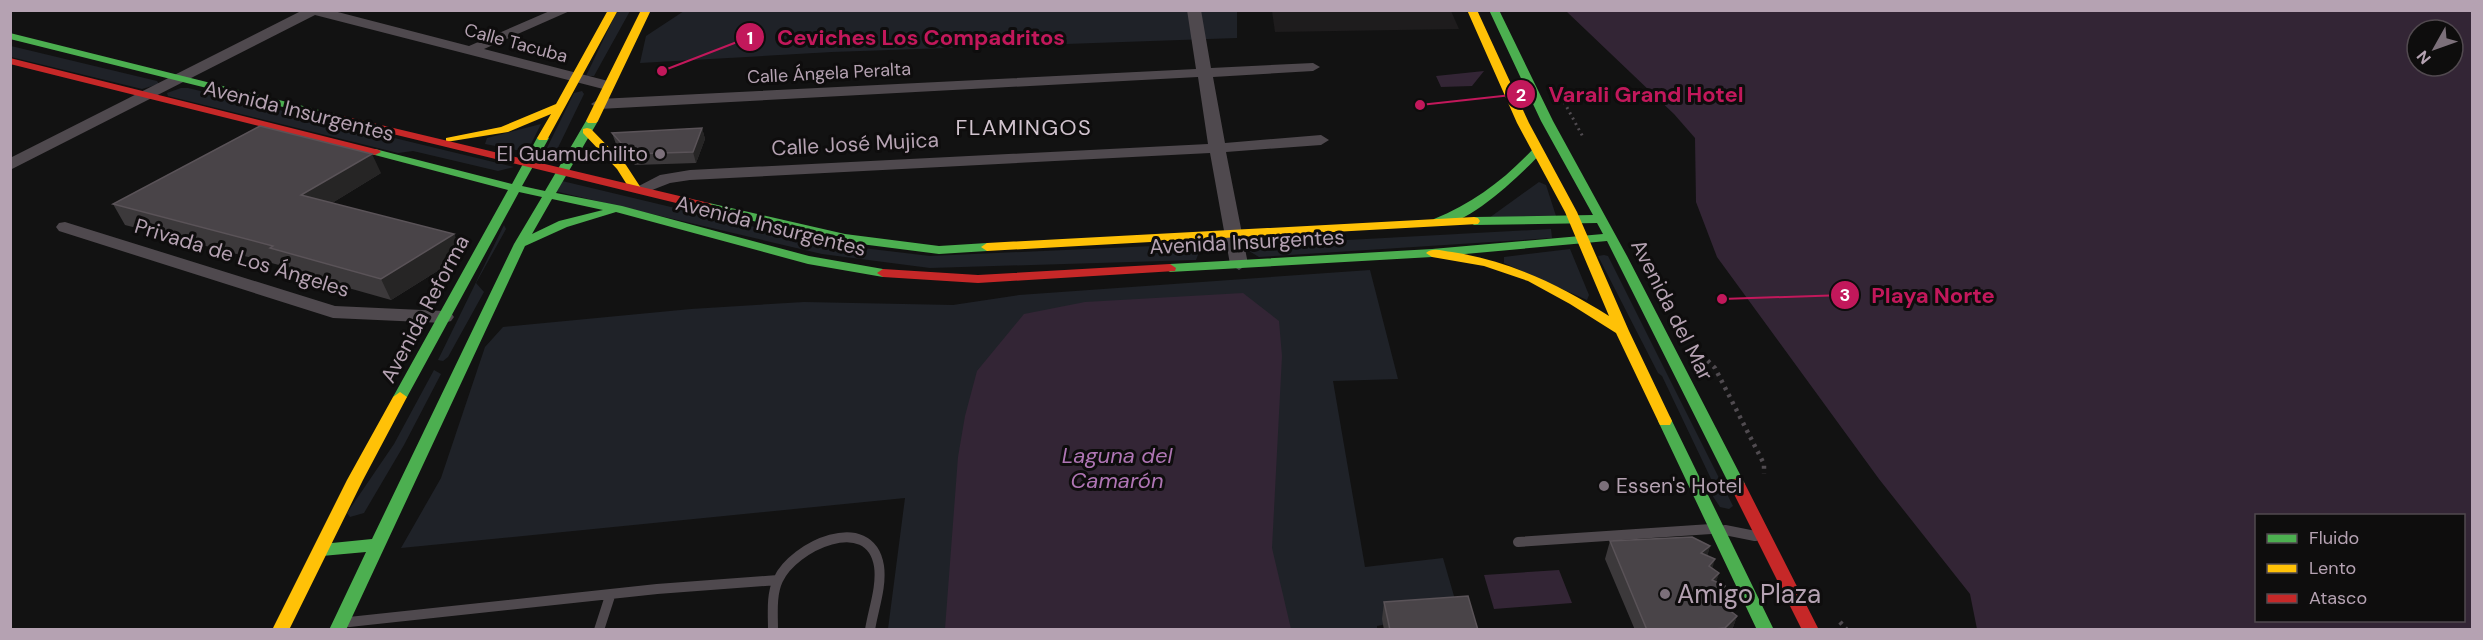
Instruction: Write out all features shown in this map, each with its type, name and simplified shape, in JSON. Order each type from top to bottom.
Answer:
[{"type":"main road","name":"Avenida Reforma","points":[[280,630],[356,480],[431,363],[444,316],[613,10]]},
{"type":"main road","points":[[339,626],[520,244],[587,131],[643,16],[657,10]]},
{"type":"main road","points":[[1472,10],[1583,240],[1622,331],[1766,630]]},
{"type":"main road","name":"Avenida del Mar","points":[[1494,10],[1547,121],[1601,219],[1811,630]]},
{"type":"main road","name":"Avenida Insurgentes","points":[[10,36],[529,165],[845,238],[939,250],[1438,222],[1601,219]]},
{"type":"main road","name":"Avenida Insurgentes","points":[[10,62],[152,94],[515,188],[618,209],[808,260],[892,275],[978,279],[1432,253],[1610,237]]},
{"type":"main road","points":[[441,142],[504,130],[560,106]]},
{"type":"main road","points":[[587,131],[622,167],[638,189]]},
{"type":"main road","points":[[1438,222],[1465,214],[1496,194],[1515,178],[1538,150]]},
{"type":"main road","points":[[520,244],[563,224],[618,209]]},
{"type":"main road","points":[[1432,253],[1500,265],[1524,274],[1584,306],[1622,331]]},
{"type":"main road","points":[[431,363],[465,364]]},
{"type":"main road","points":[[322,550],[377,545]]},
{"type":"street","points":[[468,51],[565,10]]},
{"type":"street","points":[[1194,10],[1232,235],[1239,264]]},
{"type":"street","points":[[186,78],[313,11]]},
{"type":"street","name":"Calle Tacuba","points":[[313,11],[608,86]]},
{"type":"street","name":"Calle Ángela Peralta","points":[[599,104],[1313,67]]},
{"type":"street","name":"Avenida Insurgentes","points":[[152,94],[186,78]]},
{"type":"street","points":[[10,165],[152,94]]},
{"type":"street","name":"Calle José Mujica","points":[[638,189],[666,179],[690,175],[1218,148],[1321,140]]},
{"type":"street","name":"Privada de Los Ángeles","points":[[65,227],[333,312],[444,316]]},
{"type":"lane","points":[[1518,542],[1716,528],[1764,537]]},
{"type":"lane","points":[[773,630],[778,580],[788,565],[821,541],[845,537],[861,538],[874,550],[879,566],[870,630]]},
{"type":"lane","points":[[339,626],[778,580]]},
{"type":"lane","points":[[599,630],[610,596]]},
{"type":"shaded area","points":[[617,11],[630,11],[594,76],[586,76]]},
{"type":"shaded area","points":[[684,11],[1237,11],[1237,38],[832,52],[640,63],[646,36]]},
{"type":"shaded area","points":[[1272,11],[1451,11],[1459,29],[1275,32]]},
{"type":"shaded area","points":[[11,46],[157,81],[159,84],[142,89],[11,57]]},
{"type":"shaded area","points":[[181,88],[514,167],[498,171],[413,151],[398,153],[168,96],[167,93]]},
{"type":"shaded area","points":[[582,91],[584,94],[552,160],[545,161],[542,158],[574,93]]},
{"type":"shaded area","points":[[541,124],[527,152],[485,144],[487,138]]},
{"type":"shaded area","points":[[558,180],[821,243],[930,256],[1197,244],[1199,252],[1196,260],[930,268],[822,254],[550,190]]},
{"type":"shaded area","points":[[1539,182],[1546,185],[1557,219],[1489,218]]},
{"type":"shaded area","points":[[504,225],[506,229],[476,283],[484,292],[448,357],[443,361],[438,360]]},
{"type":"shaded area","points":[[1551,229],[1552,238],[1259,257],[1249,251],[1255,245]]},
{"type":"shaded area","points":[[1570,249],[1589,295],[1587,300],[1504,263],[1504,257]]},
{"type":"shaded area","points":[[1598,256],[1608,256],[1733,506],[1729,509],[1720,507],[1712,495],[1713,483],[1662,376],[1658,373]]},
{"type":"shaded area","points":[[1370,270],[1398,379],[1333,381],[1365,567],[1443,558],[1458,610],[1377,626],[1377,630],[888,629],[905,498],[401,548],[441,478],[485,347],[503,327],[691,309],[804,302],[953,305],[1019,295]]},
{"type":"shaded area","points":[[434,370],[441,374],[404,445],[364,513],[350,517],[347,513],[394,444]]},
{"type":"water","points":[[1566,11],[2472,11],[2472,629],[1977,629],[1970,594],[1879,479],[1717,257],[1696,202],[1695,138],[1674,114]]},
{"type":"water","points":[[1484,71],[1472,86],[1441,87],[1436,76]]},
{"type":"water","name":"Laguna del Camarón","points":[[1243,293],[1279,321],[1282,356],[1272,548],[1291,629],[945,629],[958,457],[965,416],[977,371],[1024,314],[1085,302]]},
{"type":"water","points":[[1559,570],[1572,603],[1494,609],[1484,575]]},
{"type":"building","points":[[260,126],[372,154],[301,195],[454,234],[381,279],[270,248],[273,246],[113,204]]},
{"type":"building","points":[[702,128],[693,152],[631,154],[612,133]]},
{"type":"building","name":"Amigo Plaza","points":[[1692,537],[1710,546],[1701,553],[1715,559],[1709,566],[1719,573],[1712,580],[1725,586],[1720,592],[1732,599],[1724,606],[1737,616],[1725,628],[1647,630],[1610,541]]},
{"type":"building","points":[[1468,596],[1478,630],[1390,630],[1384,602]]},
{"type":"traffic: fast","points":[[1494,10],[1547,121],[1621,256],[1737,484]]},
{"type":"traffic: fast","points":[[10,36],[339,118]]},
{"type":"traffic: fast","points":[[337,630],[520,244],[592,121]]},
{"type":"traffic: fast","points":[[400,397],[543,138]]},
{"type":"traffic: fast","points":[[1438,222],[1467,209],[1493,193],[1538,150]]},
{"type":"traffic: fast","points":[[375,152],[515,188],[618,209],[808,260],[883,273]]},
{"type":"traffic: fast","points":[[709,207],[845,238],[939,250],[987,247]]},
{"type":"traffic: fast","points":[[520,244],[563,224],[611,211]]},
{"type":"traffic: fast","points":[[1474,221],[1597,219]]},
{"type":"traffic: fast","points":[[1170,268],[1432,253],[1610,237]]},
{"type":"traffic: fast","points":[[1665,421],[1766,630]]},
{"type":"traffic: fast","points":[[322,550],[377,545]]},
{"type":"traffic: slow","points":[[543,138],[613,10]]},
{"type":"traffic: slow","points":[[592,121],[646,10]]},
{"type":"traffic: slow","points":[[1472,10],[1523,123],[1571,212],[1622,331],[1665,421]]},
{"type":"traffic: slow","points":[[450,140],[504,130],[560,106]]},
{"type":"traffic: slow","points":[[587,131],[622,167],[635,188]]},
{"type":"traffic: slow","points":[[987,247],[1474,221]]},
{"type":"traffic: slow","points":[[1432,253],[1487,263],[1532,278],[1575,301],[1622,331]]},
{"type":"traffic: slow","points":[[280,630],[355,480],[400,397]]},
{"type":"traffic: jam","points":[[10,61],[375,152]]},
{"type":"traffic: jam","points":[[339,118],[709,207]]},
{"type":"traffic: jam","points":[[883,273],[978,279],[1170,268]]},
{"type":"traffic: jam","points":[[1737,484],[1811,630]]},
{"type":"place","name":"Ceviches Los Compadritos","points":[[662,71]]},
{"type":"place","name":"Varali Grand Hotel","points":[[1420,105]]},
{"type":"place","name":"El Guamuchilito","points":[[660,154]]},
{"type":"place","name":"Playa Norte","points":[[1722,299]]},
{"type":"place","name":"Essen's Hotel","points":[[1604,486]]},
{"type":"place","name":"Amigo Plaza","points":[[1665,594]]},
{"type":"district","name":"FLAMINGOS","points":[[1024,127]]}]
